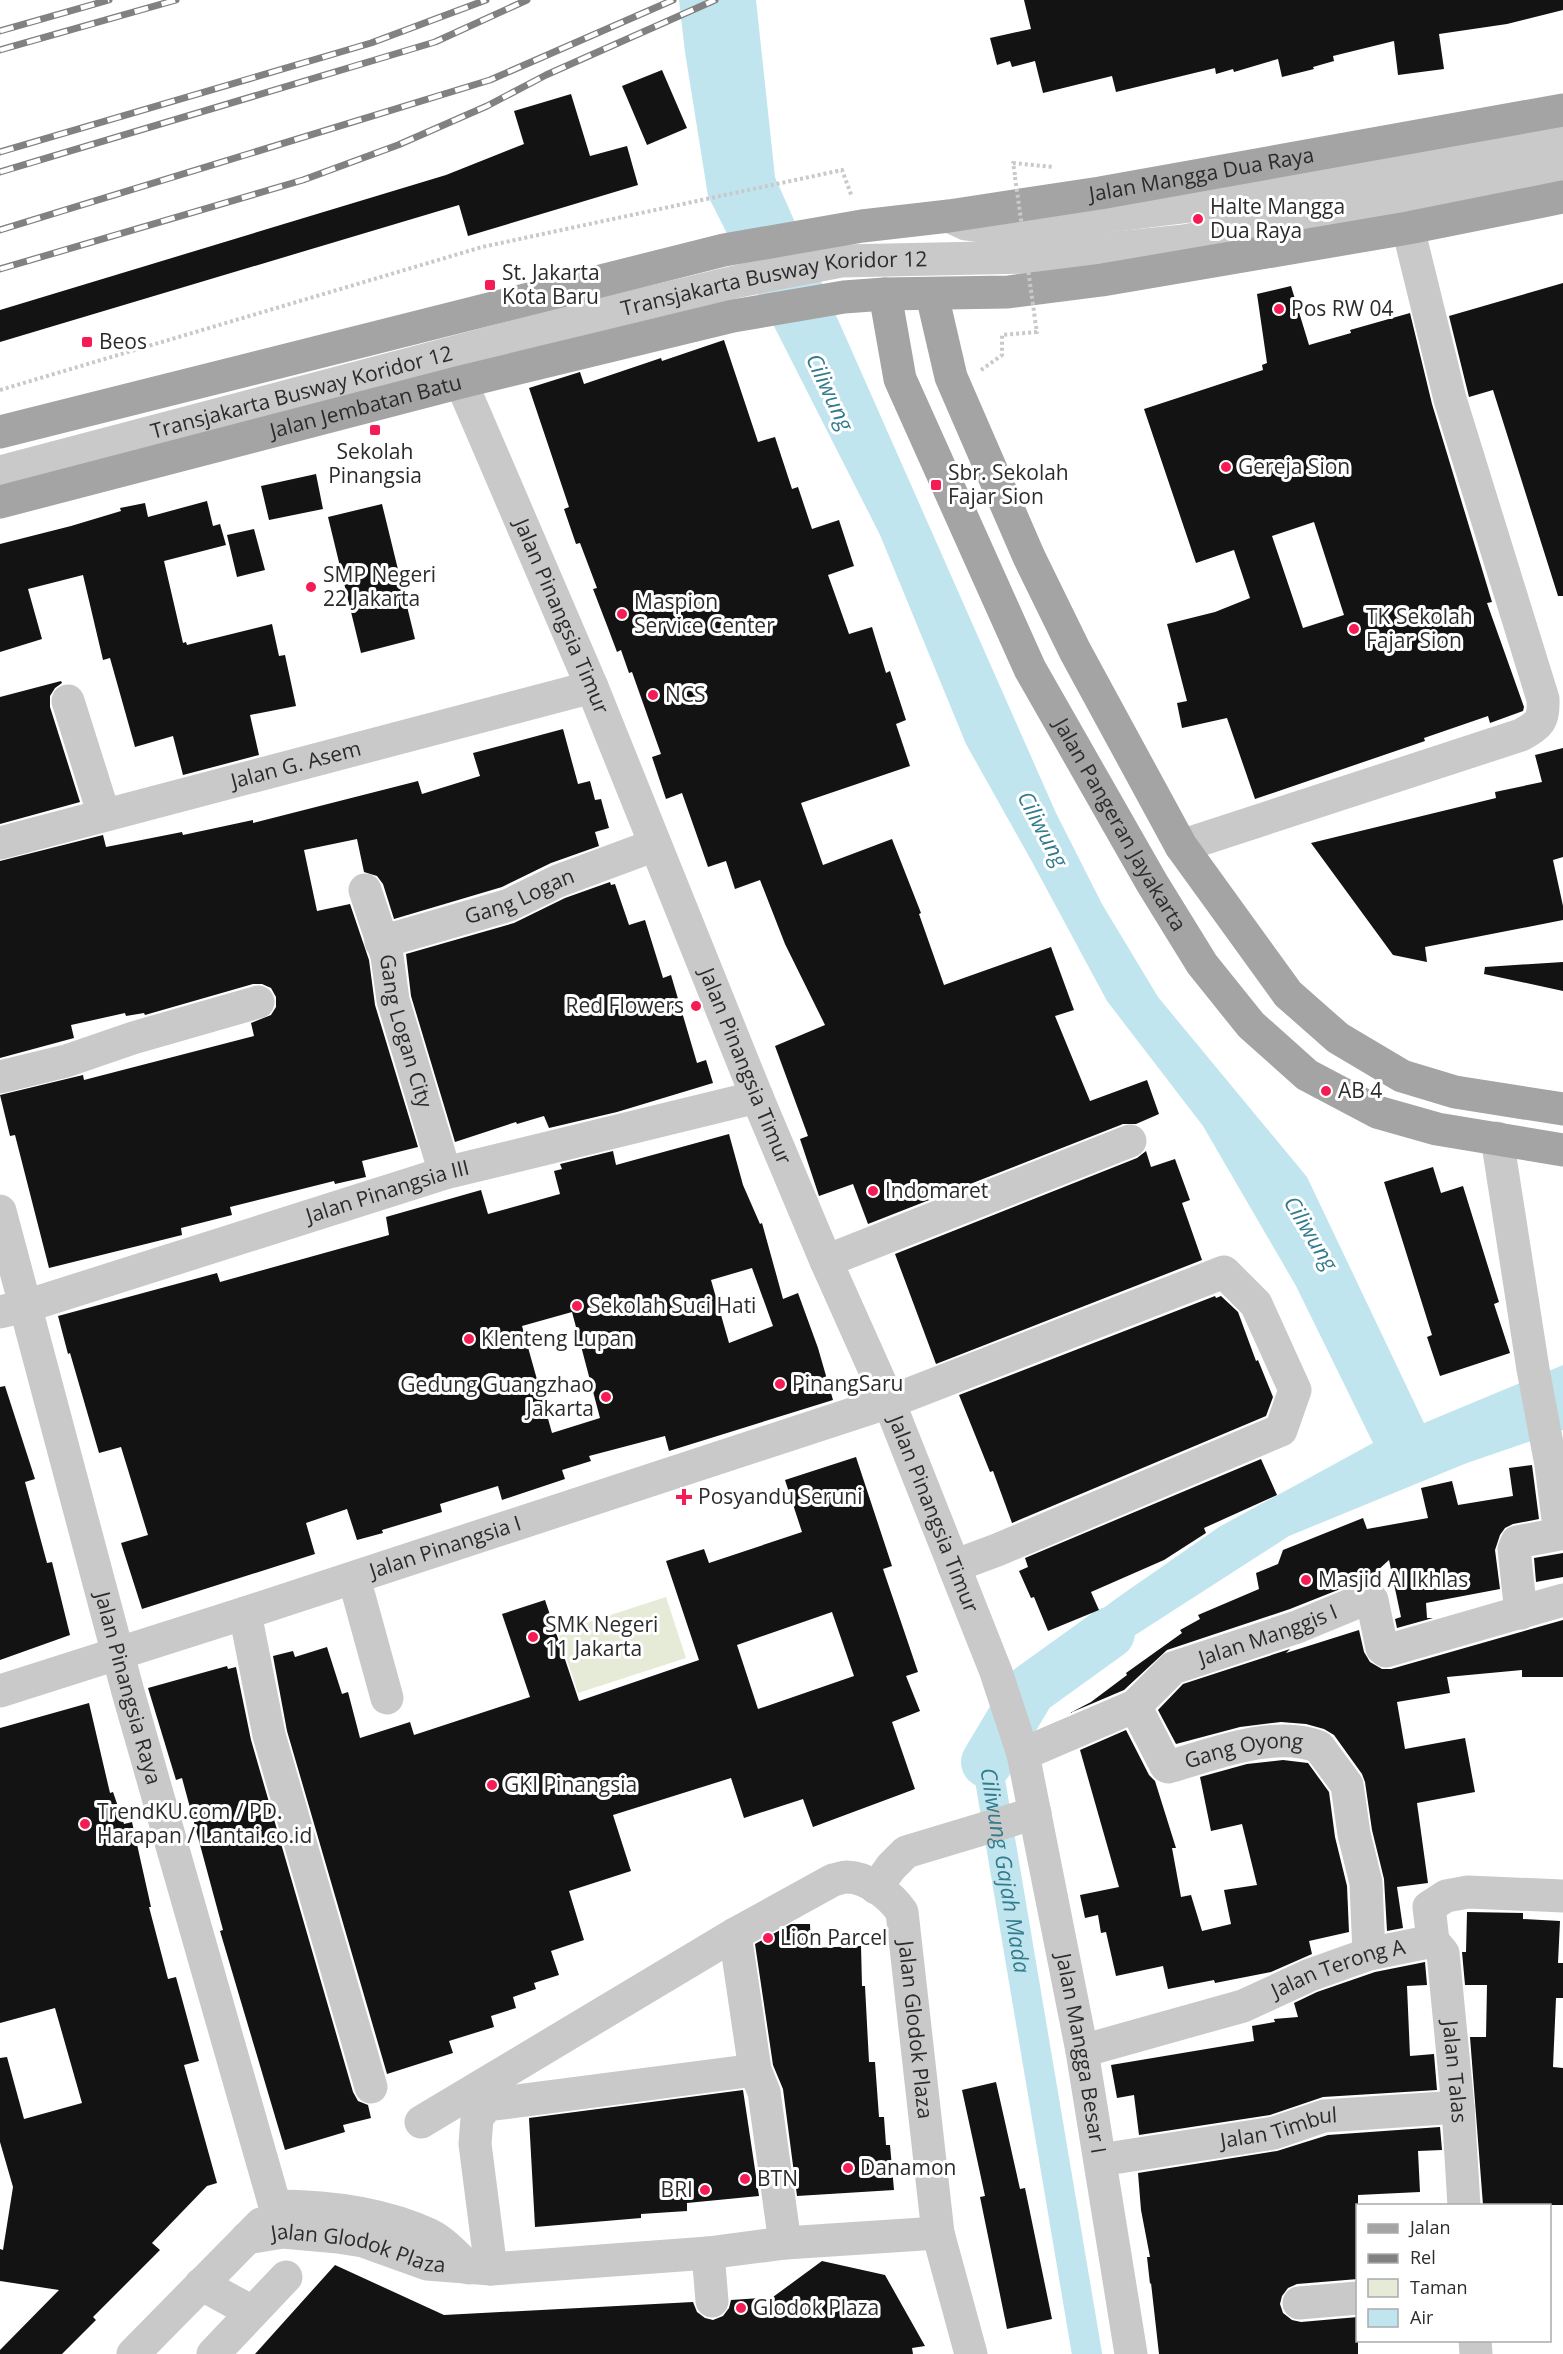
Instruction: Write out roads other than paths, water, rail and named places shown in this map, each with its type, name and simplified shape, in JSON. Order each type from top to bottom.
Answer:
[{"type":"main road","name":"Jalan Mangga Dua Raya","points":[[0,432],[724,250],[847,239],[949,216],[1100,193],[1563,110]]},
{"type":"main road","points":[[885,294],[1008,292],[1090,281],[1408,228],[1563,197]]},
{"type":"main road","name":"Jalan Pangeran Jayakarta","points":[[885,294],[900,379],[1030,669],[1152,883],[1202,964],[1251,1025],[1307,1075],[1377,1112],[1437,1129],[1563,1150]]},
{"type":"main road","name":"Jalan Jembatan Batu","points":[[0,502],[461,382],[733,316],[844,297],[885,294]]},
{"type":"main road","name":"Jalan Pangeran Jayakarta","points":[[932,294],[951,377],[1029,557],[1075,651],[1180,846],[1288,994],[1338,1038],[1402,1076],[1455,1092],[1563,1109]]},
{"type":"main road","points":[[1030,669],[1075,651]]},
{"type":"street","points":[[949,216],[966,224],[1002,229],[1189,206],[1357,180],[1563,139]]},
{"type":"street","name":"Transjakarta Busway Koridor 12","points":[[0,472],[569,322],[739,281],[847,239],[1029,257],[1184,241],[1355,210],[1563,168]]},
{"type":"street","points":[[1180,846],[1521,735],[1538,726],[1544,714],[1543,699],[1450,399],[1408,228]]},
{"type":"street","name":"Jalan Pinangsia Timur","points":[[461,382],[592,687],[757,1097],[826,1261],[890,1402],[996,1672],[1019,1740]]},
{"type":"street","name":"Jalan G. Asem","points":[[0,843],[592,687]]},
{"type":"street","points":[[68,701],[104,815]]},
{"type":"street","name":"Gang Logan","points":[[381,942],[509,905],[558,881],[655,845]]},
{"type":"street","name":"Gang Logan City","points":[[365,890],[387,956],[393,1000],[445,1173]]},
{"type":"street","points":[[0,1077],[66,1061],[133,1038],[258,1002]]},
{"type":"street","name":"Jalan Pinangsia III","points":[[13,1309],[445,1173],[757,1097]]},
{"type":"street","points":[[1497,1138],[1533,1369],[1551,1465],[1560,1534],[1517,1542],[1514,1549],[1521,1612]]},
{"type":"street","points":[[826,1261],[1130,1141]]},
{"type":"street","name":"Jalan Pinangsia Raya","points":[[0,1211],[13,1309],[118,1654],[275,2206]]},
{"type":"street","name":"Jalan Pinangsia I","points":[[0,1691],[354,1578],[890,1402],[1224,1272],[1256,1304],[1295,1390],[1281,1430],[954,1566]]},
{"type":"street","points":[[354,1578],[387,1698]]},
{"type":"street","name":"Jalan Manggis I","points":[[1019,1740],[1135,1706],[1173,1668],[1297,1627],[1365,1599],[1372,1600],[1383,1648],[1386,1651],[1563,1600]]},
{"type":"street","points":[[245,1613],[269,1735],[371,2087]]},
{"type":"street","name":"Gang Oyong","points":[[1135,1706],[1168,1767],[1252,1743],[1288,1742],[1319,1748],[1347,1785],[1354,1834],[1366,1883],[1369,1954]]},
{"type":"street","name":"Jalan Mangga Besar I","points":[[1019,1740],[1082,2051],[1131,2354]]},
{"type":"street","points":[[876,1888],[891,1867],[906,1852],[1035,1813]]},
{"type":"street","name":"Jalan Glodok Plaza","points":[[421,2122],[735,1934],[833,1880],[848,1877],[864,1881],[894,1901],[902,1912],[938,2233],[971,2354]]},
{"type":"street","name":"Jalan Terong A","points":[[1082,2051],[1244,2006],[1310,1975],[1369,1954],[1433,1941],[1429,1907],[1446,1896],[1468,1892],[1563,1896]]},
{"type":"street","points":[[735,1934],[755,2070],[764,2092],[785,2243]]},
{"type":"street","name":"Jalan Talas","points":[[1433,1941],[1443,1953],[1458,2108],[1464,2204]]},
{"type":"street","points":[[480,2268],[477,2118],[487,2104],[755,2070]]},
{"type":"street","name":"Jalan Timbul","points":[[1100,2160],[1274,2133],[1324,2116],[1458,2108]]},
{"type":"street","points":[[133,2354],[247,2238],[275,2206]]},
{"type":"street","name":"Jalan Glodok Plaza","points":[[275,2206],[307,2206],[366,2215],[398,2224],[431,2235],[480,2268]]},
{"type":"street","name":"Jalan Glodok Plaza","points":[[247,2238],[283,2232],[338,2237],[363,2241],[428,2264],[480,2268],[708,2253],[785,2243],[938,2233]]},
{"type":"street","points":[[708,2253],[712,2301]]},
{"type":"street","points":[[213,2354],[286,2277]]},
{"type":"street","points":[[201,2284],[252,2312]]},
{"type":"street","points":[[1299,2303],[1356,2298]]},
{"type":"water","name":"Ciliwung","points":[[679,0],[756,0],[775,177],[1056,813],[1102,904],[1158,997],[1307,1177],[1424,1423],[1563,1365],[1563,1430],[1467,1463],[1289,1536],[1056,1686],[1043,1653],[1219,1527],[1373,1443],[1296,1286],[1203,1126],[1107,1001],[966,744],[880,535],[708,196]]},
{"type":"waterway","name":"Ciliwung Gajah Mada","points":[[987,1762],[1030,1690],[1109,1633]]},
{"type":"waterway","name":"Ciliwung Gajah Mada","points":[[987,1762],[1087,2354]]},
{"type":"railway","points":[[0,31],[109,0]]},
{"type":"railway","points":[[0,50],[176,0]]},
{"type":"railway","points":[[0,152],[371,43],[486,0]]},
{"type":"railway","points":[[0,172],[435,42],[527,0]]},
{"type":"railway","points":[[0,230],[490,80],[673,0]]},
{"type":"railway","points":[[0,269],[303,180],[398,145],[487,106],[546,75],[715,0]]},
{"type":"place","name":"Halte Mangga Dua Raya","points":[[1198,219]]},
{"type":"place","name":"St. Jakarta Kota Baru","points":[[490,285]]},
{"type":"place","name":"Pos RW 04","points":[[1279,309]]},
{"type":"place","name":"Beos","points":[[87,342]]},
{"type":"place","name":"Sekolah Pinangsia","points":[[375,430]]},
{"type":"place","name":"Gereja Sion","points":[[1226,467]]},
{"type":"place","name":"Sbr. Sekolah Fajar Sion","points":[[936,485]]},
{"type":"place","name":"SMP Negeri 22 Jakarta","points":[[311,587]]},
{"type":"place","name":"Maspion Service Center","points":[[622,614]]},
{"type":"place","name":"TK Sekolah Fajar Sion","points":[[1354,629]]},
{"type":"place","name":"NCS","points":[[653,695]]},
{"type":"place","name":"Red Flowers","points":[[696,1006]]},
{"type":"place","name":"AB 4","points":[[1326,1091]]},
{"type":"place","name":"Indomaret","points":[[873,1191]]},
{"type":"place","name":"Sekolah Suci Hati","points":[[577,1306]]},
{"type":"place","name":"Klenteng Lupan","points":[[469,1339]]},
{"type":"place","name":"PinangSaru","points":[[780,1384]]},
{"type":"place","name":"Gedung Guangzhao Jakarta","points":[[606,1397]]},
{"type":"place","name":"Posyandu Seruni","points":[[684,1497]]},
{"type":"place","name":"Masjid Al Ikhlas","points":[[1306,1580]]},
{"type":"place","name":"SMK Negeri 11 Jakarta","points":[[533,1637]]},
{"type":"place","name":"GKI Pinangsia","points":[[492,1785]]},
{"type":"place","name":"TrendKU.com / PD. Harapan / Lantai.co.id","points":[[85,1824]]},
{"type":"place","name":"Lion Parcel","points":[[768,1938]]},
{"type":"place","name":"Danamon","points":[[848,2168]]},
{"type":"place","name":"BTN","points":[[745,2179]]},
{"type":"place","name":"BRI","points":[[705,2190]]},
{"type":"place","name":"Glodok Plaza","points":[[741,2308]]}]
